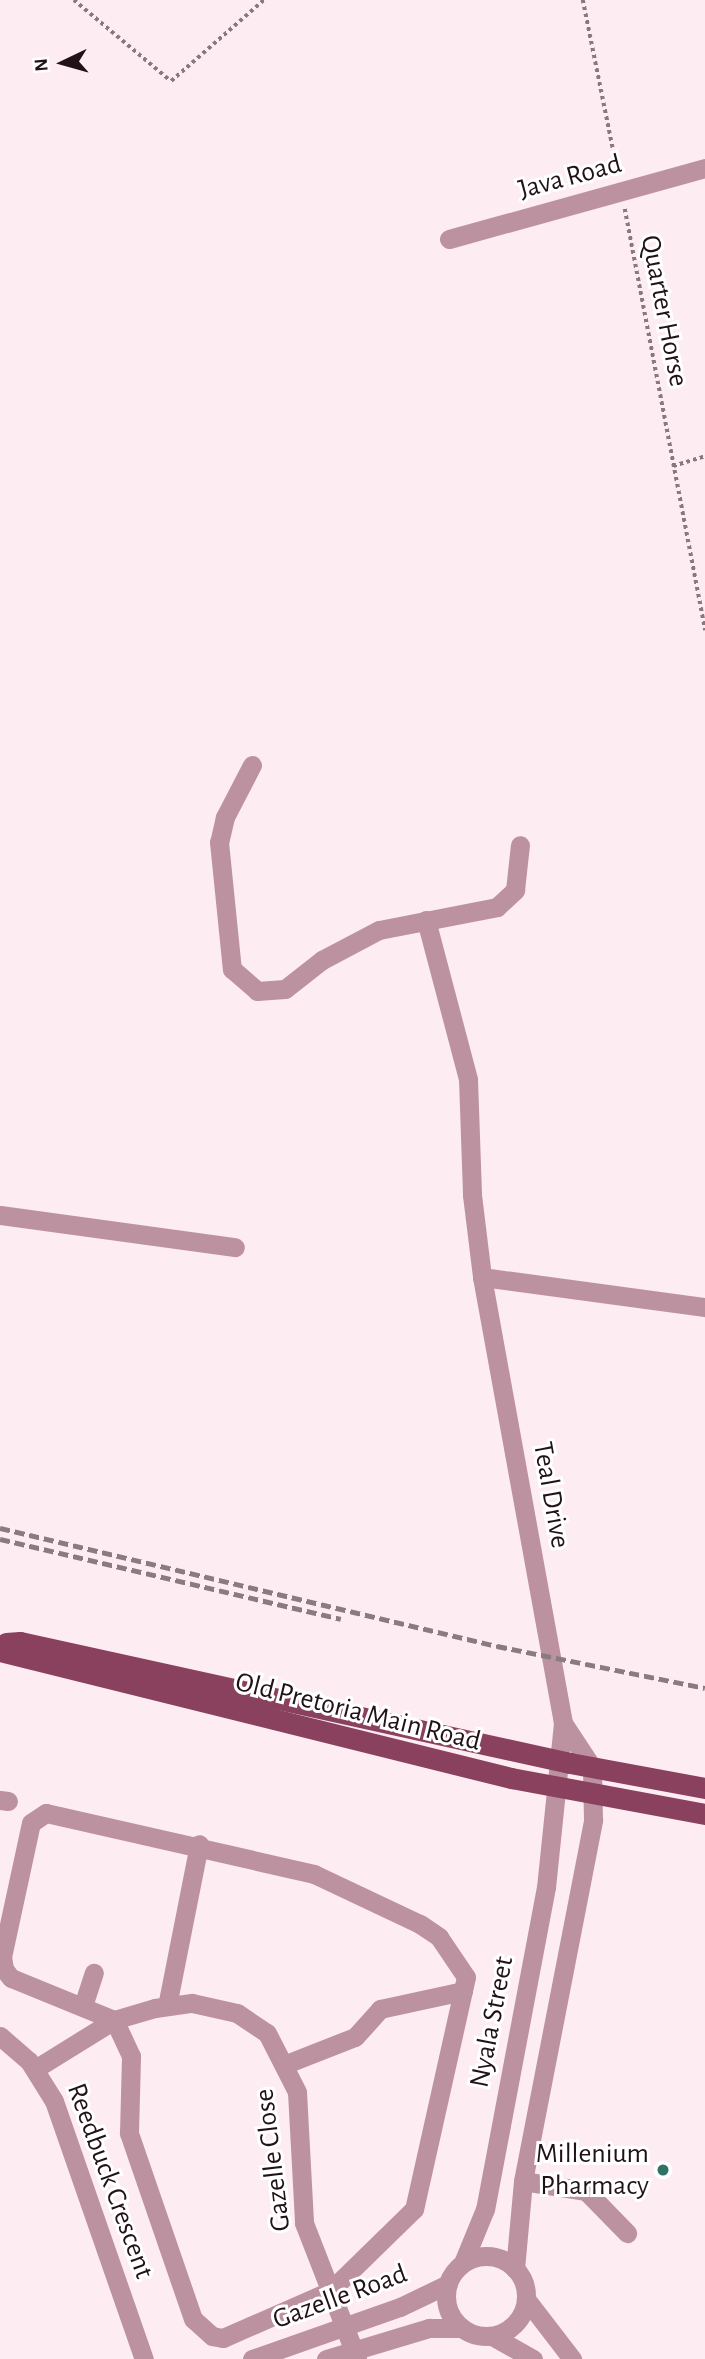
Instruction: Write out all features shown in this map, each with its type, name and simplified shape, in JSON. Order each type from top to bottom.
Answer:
[{"type":"main road","name":"Old Pretoria Main Road","points":[[0,1644],[20,1642],[592,1767],[705,1788]]},
{"type":"main road","name":"Old Pretoria Main Road","points":[[0,1651],[132,1687],[554,1786],[705,1814]]},
{"type":"street","name":"Java Road","points":[[449,239],[705,168]]},
{"type":"street","points":[[251,765],[229,807],[219,842],[227,943],[238,979],[257,990],[280,991],[367,934],[426,920],[474,914],[508,901],[520,872],[520,845]]},
{"type":"street","name":"Teal Drive","points":[[426,920],[468,1079],[472,1195],[482,1277],[563,1723],[556,1759]]},
{"type":"street","points":[[0,1215],[235,1247]]},
{"type":"street","points":[[482,1277],[705,1307]]},
{"type":"street","name":"Teal Drive","points":[[563,1723],[592,1767]]},
{"type":"street","name":"Nyala Street","points":[[463,2263],[480,2227],[493,2170],[546,1887],[556,1759]]},
{"type":"street","points":[[515,2269],[523,2181],[582,1894],[593,1793],[592,1767]]},
{"type":"street","points":[[46,1813],[199,1844],[314,1874],[421,1924],[439,1937],[466,1977],[415,2209],[326,2283],[223,2338],[212,2336],[193,2319],[129,2133],[131,2056],[114,2020],[11,1978],[4,1969],[2,1957],[31,1823],[46,1813]]},
{"type":"street","points":[[167,2006],[199,1844]]},
{"type":"street","points":[[83,2006],[94,1973]]},
{"type":"street","points":[[286,2064],[355,2037],[380,2008],[463,1992]]},
{"type":"street","name":"Gazelle Close","points":[[35,2069],[114,2020],[167,2006],[192,2003],[246,2016],[267,2033],[286,2064],[298,2092],[301,2208],[326,2283],[356,2354]]},
{"type":"street","name":"Reedbuck Crescent","points":[[0,2036],[35,2069],[54,2101],[144,2359]]},
{"type":"street","points":[[523,2181],[586,2191],[627,2233]]},
{"type":"street","points":[[492,2336],[516,2323],[526,2299],[525,2286],[515,2269],[487,2256],[463,2263],[447,2284],[448,2310],[462,2328],[492,2336],[533,2359]]},
{"type":"street","name":"Gazelle Road","points":[[252,2359],[400,2308],[447,2284]]},
{"type":"street","points":[[526,2299],[572,2359]]},
{"type":"street","name":"Gazelle Road","points":[[326,2359],[356,2354],[429,2328],[462,2328]]},
{"type":"path","points":[[74,0],[172,81],[264,0]]},
{"type":"path","name":"Quarter Horse","points":[[583,0],[705,630]]},
{"type":"path","points":[[673,466],[705,456]]},
{"type":"railway","points":[[0,1528],[497,1646],[705,1688]]},
{"type":"railway","points":[[0,1539],[341,1619]]},
{"type":"place","name":"Millenium Pharmacy","points":[[663,2170]]}]
